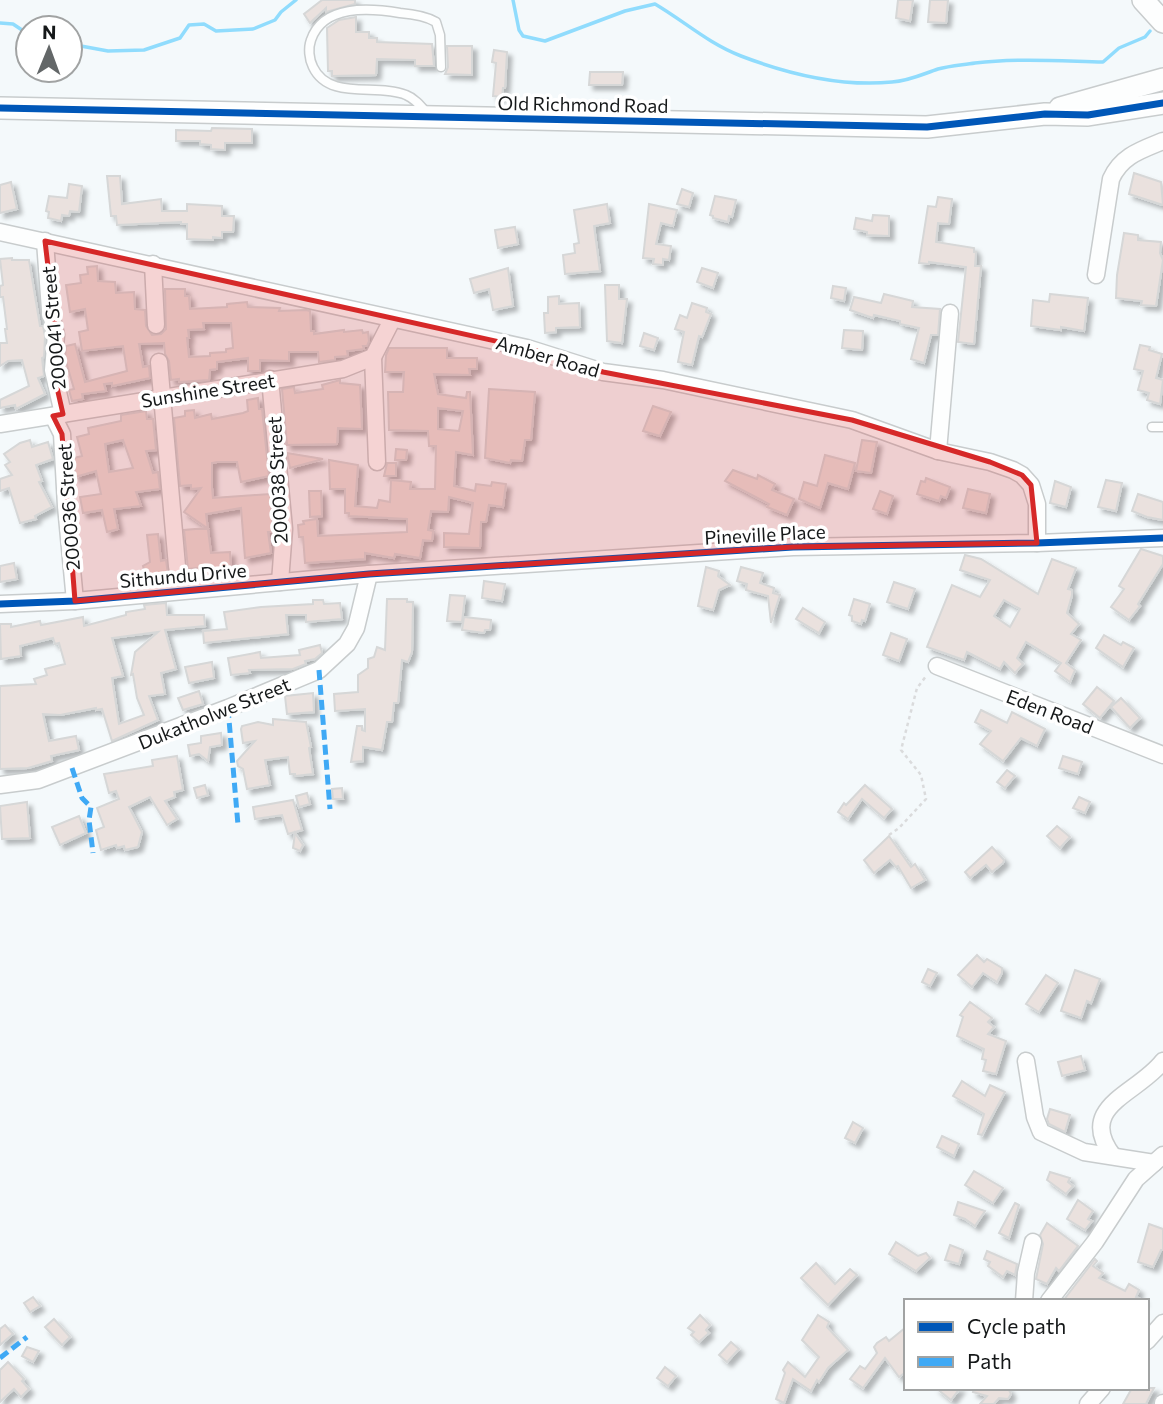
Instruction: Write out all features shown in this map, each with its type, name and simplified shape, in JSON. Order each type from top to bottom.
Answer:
[{"type":"street","points":[[1143,0],[1163,22]]},
{"type":"street","name":"Old Richmond Road","points":[[1045,114],[1163,79]]},
{"type":"street","name":"Old Richmond Road","points":[[0,108],[927,127],[1045,114],[1088,115],[1163,103]]},
{"type":"street","points":[[1096,275],[1111,179],[1116,167],[1134,153],[1163,141]]},
{"type":"street","name":"Amber Road","points":[[0,232],[527,348],[603,372],[663,380],[852,420],[938,451],[990,462],[1022,475],[1031,485],[1037,504],[1037,542]]},
{"type":"street","name":"200041 Street","points":[[45,241],[50,310],[56,335],[53,370],[58,415]]},
{"type":"street","points":[[153,264],[156,325]]},
{"type":"street","points":[[938,451],[950,313]]},
{"type":"street","points":[[377,462],[373,357],[392,320]]},
{"type":"street","name":"Sunshine Street","points":[[0,424],[344,369],[373,357]]},
{"type":"street","points":[[159,362],[177,566],[182,590]]},
{"type":"street","name":"200038 Street","points":[[270,379],[284,529],[280,582]]},
{"type":"street","name":"200036 Street","points":[[58,415],[62,434],[75,601]]},
{"type":"street","name":"Pineville Place","points":[[369,574],[793,547],[1163,538]]},
{"type":"street","name":"Sithundu Drive","points":[[0,604],[75,601],[369,574]]},
{"type":"street","name":"Dukatholwe Street","points":[[0,785],[50,776],[319,670],[347,644],[356,628],[369,574]]},
{"type":"street","name":"Eden Road","points":[[937,666],[1163,755]]},
{"type":"street","points":[[1026,1061],[1035,1117],[1041,1132],[1051,1139],[1084,1152],[1158,1159]]},
{"type":"street","points":[[1114,1156],[1102,1142],[1102,1118],[1119,1097],[1148,1077],[1163,1061]]},
{"type":"street","points":[[1051,1299],[1084,1257],[1136,1179],[1158,1159]]},
{"type":"street","points":[[1024,1299],[1026,1273],[1033,1242]]},
{"type":"street","points":[[1149,1339],[1163,1323]]},
{"type":"street","points":[[1088,1404],[1100,1390]]},
{"type":"lane","points":[[430,117],[408,96],[384,90],[345,88],[322,79],[313,67],[310,44],[315,31],[325,20],[337,14],[377,9],[404,13],[436,22],[439,27],[441,67]]},
{"type":"lane","points":[[1152,427],[1163,427]]},
{"type":"path","points":[[888,835],[899,828],[926,799],[921,775],[901,750],[917,688],[937,666]]},
{"type":"highlighted area","points":[[45,241],[527,348],[603,372],[852,420],[990,462],[1022,475],[1031,485],[1037,543],[793,547],[369,574],[75,601],[62,434],[53,416],[63,414],[53,370],[56,335]]},
{"type":"building","points":[[322,0],[355,0],[355,4],[326,12],[326,8],[310,23],[304,14]]},
{"type":"building","points":[[898,0],[913,0],[910,21],[896,18]]},
{"type":"building","points":[[930,0],[948,0],[946,23],[928,22]]},
{"type":"building","points":[[356,17],[356,32],[369,32],[369,38],[377,38],[377,42],[432,44],[434,66],[415,66],[415,60],[377,59],[376,75],[332,76],[332,71],[328,71],[327,28],[339,20]]},
{"type":"building","points":[[447,46],[472,46],[472,75],[445,74],[448,67]]},
{"type":"building","points":[[494,50],[507,52],[502,97],[493,96],[496,63],[492,62]]},
{"type":"building","points":[[590,72],[623,72],[622,85],[589,85]]},
{"type":"building","points":[[212,128],[252,129],[252,143],[225,143],[225,150],[211,149],[211,145],[200,144],[200,141],[176,141],[176,130],[211,131]]},
{"type":"building","points":[[1134,173],[1161,182],[1163,205],[1129,194]]},
{"type":"building","points":[[107,176],[120,176],[122,204],[161,199],[162,211],[187,211],[187,204],[222,206],[222,216],[234,216],[233,232],[222,232],[222,238],[213,237],[213,240],[187,239],[187,224],[181,222],[117,225],[116,216],[111,216]]},
{"type":"building","points":[[11,182],[17,209],[0,213],[0,185]]},
{"type":"building","points":[[69,184],[82,186],[79,212],[70,211],[69,216],[62,215],[61,221],[48,218],[49,212],[46,211],[49,196],[67,198]]},
{"type":"building","points":[[682,189],[693,193],[689,207],[677,204]]},
{"type":"building","points":[[715,196],[736,200],[728,222],[710,215]]},
{"type":"building","points":[[938,197],[952,199],[949,224],[938,223],[936,242],[974,248],[975,266],[981,266],[974,344],[958,342],[966,267],[919,263],[928,206],[936,207]]},
{"type":"building","points":[[607,204],[610,223],[594,226],[600,271],[565,274],[563,255],[575,253],[574,244],[579,243],[574,210]]},
{"type":"building","points":[[649,204],[677,210],[673,226],[661,223],[656,244],[671,246],[669,260],[663,259],[663,265],[653,264],[654,259],[643,258]]},
{"type":"building","points":[[873,215],[889,216],[889,236],[867,235],[867,232],[854,229],[856,218],[872,221]]},
{"type":"building","points":[[515,227],[518,244],[498,248],[495,230]]},
{"type":"building","points":[[1124,233],[1138,235],[1138,240],[1161,242],[1160,253],[1163,260],[1156,306],[1141,305],[1142,301],[1116,298]]},
{"type":"building","points":[[0,259],[29,260],[40,326],[43,326],[45,336],[42,358],[44,376],[38,378],[45,394],[16,409],[15,405],[0,408],[0,400],[29,386],[22,360],[8,361],[0,366],[0,343],[7,343],[7,329],[3,297],[0,297],[0,286],[3,285]]},
{"type":"building","points":[[97,266],[98,281],[115,282],[116,293],[134,292],[135,309],[145,310],[146,326],[152,335],[161,334],[166,329],[165,289],[185,289],[185,296],[189,296],[190,309],[227,307],[227,304],[247,302],[248,307],[280,308],[279,311],[306,310],[310,311],[311,331],[314,331],[314,334],[362,330],[363,333],[368,332],[369,341],[367,346],[363,346],[364,349],[347,351],[348,356],[335,357],[335,360],[319,362],[318,352],[289,352],[289,361],[260,360],[260,371],[248,371],[248,358],[217,362],[217,369],[210,370],[209,380],[179,382],[179,379],[171,380],[164,343],[139,344],[143,367],[149,366],[150,378],[112,386],[112,383],[104,384],[106,391],[82,394],[83,399],[72,401],[69,390],[74,389],[65,358],[66,346],[75,344],[85,382],[127,371],[123,346],[82,351],[79,332],[88,330],[85,309],[70,312],[66,285],[81,283],[80,275],[88,274],[87,267]],"holes":[[[203,323],[231,323],[233,348],[226,349],[226,352],[210,353],[210,356],[189,357],[188,330],[204,329]]]},
{"type":"building","points":[[508,268],[513,306],[493,310],[489,289],[474,293],[470,279]]},
{"type":"building","points":[[702,268],[718,273],[713,288],[697,282]]},
{"type":"building","points":[[605,285],[619,285],[619,299],[627,299],[622,343],[607,341]]},
{"type":"building","points":[[833,286],[846,288],[844,301],[831,298]]},
{"type":"building","points":[[884,294],[913,301],[912,307],[940,309],[938,335],[931,335],[924,363],[911,359],[919,328],[850,310],[854,297],[881,303]]},
{"type":"building","points":[[1050,294],[1088,298],[1084,331],[1031,326],[1033,300],[1049,302]]},
{"type":"building","points":[[559,296],[559,304],[579,303],[580,327],[556,328],[556,332],[545,333],[544,313],[548,313],[548,297]]},
{"type":"building","points":[[692,303],[707,308],[706,312],[711,314],[702,337],[699,336],[692,365],[678,362],[684,332],[675,329],[680,315],[687,318]]},
{"type":"building","points":[[844,330],[863,331],[862,350],[842,348]]},
{"type":"building","points":[[644,333],[658,338],[654,350],[640,346]]},
{"type":"building","points":[[1140,345],[1162,354],[1156,378],[1163,380],[1160,404],[1147,400],[1149,393],[1138,390],[1143,371],[1134,369]]},
{"type":"building","points":[[389,348],[447,348],[447,358],[477,358],[477,369],[469,369],[470,375],[434,374],[438,394],[466,398],[467,392],[470,392],[473,455],[456,452],[454,486],[475,491],[476,484],[506,484],[503,507],[489,505],[486,522],[481,522],[480,548],[444,547],[444,533],[469,534],[473,503],[449,497],[448,512],[431,511],[428,530],[433,531],[432,541],[423,540],[420,558],[395,554],[394,558],[365,553],[365,559],[305,563],[303,537],[299,537],[298,525],[304,524],[303,521],[317,519],[318,536],[407,532],[407,519],[349,516],[349,513],[345,513],[345,489],[330,489],[329,460],[358,465],[355,506],[377,508],[379,500],[390,502],[391,480],[411,482],[410,489],[435,489],[436,446],[429,446],[428,431],[389,430],[388,392],[403,392],[404,372],[385,372]],"holes":[[[438,408],[463,411],[459,431],[438,429]]]},
{"type":"building","points":[[340,380],[340,383],[360,385],[362,429],[338,428],[337,444],[287,445],[282,389],[294,387],[295,393],[323,389],[322,385]]},
{"type":"building","points":[[489,389],[535,392],[531,440],[525,440],[522,461],[511,460],[510,463],[485,458]]},
{"type":"building","points":[[258,398],[259,409],[262,409],[269,476],[241,482],[237,462],[212,463],[212,488],[213,498],[270,494],[273,532],[268,532],[271,553],[245,558],[241,508],[206,514],[211,553],[230,552],[231,572],[198,576],[197,568],[188,569],[184,530],[207,528],[184,512],[201,488],[180,486],[174,418],[185,416],[185,411],[194,410],[195,418],[211,414],[212,419],[243,413],[248,411],[247,400]]},
{"type":"building","points":[[653,406],[671,412],[660,436],[643,431]]},
{"type":"building","points":[[146,411],[147,419],[153,419],[156,450],[146,451],[153,473],[158,472],[160,489],[136,492],[141,506],[114,509],[118,529],[107,532],[102,510],[83,513],[80,497],[101,494],[96,471],[75,477],[74,458],[82,456],[77,437],[89,434],[88,428],[121,421],[121,415]],"holes":[[[123,440],[133,468],[109,472],[105,444]]]},
{"type":"building","points":[[30,440],[32,447],[48,442],[53,459],[36,465],[42,481],[39,482],[52,507],[35,516],[36,519],[20,523],[9,488],[0,491],[0,479],[12,475],[5,465],[10,462],[4,454]]},
{"type":"building","points":[[862,440],[877,442],[871,473],[856,471]]},
{"type":"building","points":[[396,449],[407,450],[406,460],[395,460]]},
{"type":"building","points":[[287,453],[323,459],[290,468]]},
{"type":"building","points":[[825,455],[855,463],[848,489],[828,483],[820,508],[799,499],[804,482],[817,486]]},
{"type":"building","points":[[387,463],[396,463],[396,476],[384,476]]},
{"type":"building","points":[[733,470],[757,479],[758,475],[775,484],[772,490],[794,499],[787,515],[767,507],[769,504],[725,481]]},
{"type":"building","points":[[926,478],[950,487],[946,498],[941,496],[939,501],[917,494],[921,481],[925,482]]},
{"type":"building","points":[[1106,480],[1122,483],[1116,511],[1098,507]]},
{"type":"building","points":[[1055,481],[1071,487],[1066,507],[1050,503]]},
{"type":"building","points":[[968,489],[990,494],[986,513],[963,508]]},
{"type":"building","points":[[309,491],[321,491],[322,516],[310,517]]},
{"type":"building","points":[[880,491],[893,496],[887,514],[873,509]]},
{"type":"building","points":[[1138,494],[1163,502],[1163,520],[1132,511]]},
{"type":"building","points":[[158,534],[161,561],[166,560],[169,581],[148,584],[143,566],[150,562],[147,535]]},
{"type":"building","points":[[1141,549],[1163,556],[1163,564],[1138,604],[1140,606],[1129,620],[1111,607],[1124,589],[1119,586]]},
{"type":"building","points":[[965,555],[981,559],[1038,594],[1052,559],[1076,568],[1068,589],[1072,590],[1072,595],[1067,613],[1079,624],[1071,634],[1081,640],[1066,663],[1075,670],[1070,682],[1055,671],[1061,663],[1026,642],[1017,658],[1023,664],[1015,673],[1004,662],[1000,669],[967,652],[964,660],[927,647],[952,585],[980,597],[990,580],[960,570]],"holes":[[[1004,600],[1020,609],[1010,627],[994,616]]]},
{"type":"building","points":[[14,563],[17,579],[0,582],[0,566]]},
{"type":"building","points":[[706,567],[719,571],[718,576],[730,585],[719,590],[713,610],[698,606]]},
{"type":"building","points":[[741,567],[763,573],[760,583],[774,588],[773,593],[780,595],[771,623],[768,596],[746,590],[747,584],[737,581]]},
{"type":"building","points":[[484,581],[505,584],[502,601],[482,598]]},
{"type":"building","points":[[894,582],[915,589],[908,609],[887,602]]},
{"type":"building","points":[[450,595],[465,596],[462,622],[447,621]]},
{"type":"building","points":[[387,599],[407,599],[407,602],[413,602],[412,652],[408,662],[402,660],[398,703],[394,703],[392,722],[387,722],[382,750],[363,747],[363,761],[351,762],[357,726],[362,726],[365,731],[365,709],[335,711],[334,694],[358,692],[358,675],[368,668],[368,659],[374,657],[377,647],[385,650]]},
{"type":"building","points":[[854,599],[870,604],[865,621],[862,620],[861,624],[852,621],[852,616],[849,615]]},
{"type":"building","points":[[313,600],[323,600],[324,604],[340,603],[342,619],[306,622],[306,615],[286,615],[288,634],[204,643],[203,631],[227,629],[224,612],[313,604]]},
{"type":"building","points":[[166,603],[167,615],[204,615],[205,626],[165,630],[176,669],[161,673],[165,694],[149,696],[158,720],[112,741],[102,709],[60,715],[43,714],[49,741],[76,736],[79,750],[51,756],[52,761],[28,768],[0,769],[0,686],[36,684],[34,679],[47,675],[45,669],[65,664],[59,643],[55,644],[53,638],[20,646],[21,656],[1,659],[0,624],[11,624],[11,627],[40,621],[41,625],[83,617],[84,626],[126,615],[126,612],[145,609],[144,605]],"holes":[[[158,632],[135,652],[131,675],[133,674],[137,698],[144,715],[119,724],[112,678],[123,676],[112,638]]]},
{"type":"building","points":[[803,608],[825,622],[819,633],[796,619]]},
{"type":"building","points":[[464,617],[491,620],[490,630],[485,630],[484,633],[462,630]]},
{"type":"building","points":[[891,633],[907,639],[899,661],[883,655]]},
{"type":"building","points":[[1104,635],[1121,645],[1123,642],[1134,648],[1123,667],[1096,648]]},
{"type":"building","points":[[320,645],[322,653],[293,669],[249,670],[250,673],[231,675],[228,658],[260,652],[261,658],[300,655],[299,650]]},
{"type":"building","points":[[212,662],[214,678],[189,683],[185,667]]},
{"type":"building","points":[[1097,687],[1114,701],[1100,718],[1083,704]]},
{"type":"building","points":[[199,691],[203,704],[183,710],[178,698]]},
{"type":"building","points":[[313,693],[314,712],[287,714],[285,696]]},
{"type":"building","points":[[1121,698],[1140,718],[1130,728],[1111,707]]},
{"type":"building","points":[[981,710],[1007,723],[1012,712],[1045,729],[1037,746],[1021,738],[1003,761],[980,744],[991,731],[975,722]]},
{"type":"building","points":[[273,719],[306,722],[313,774],[290,774],[288,757],[265,760],[270,785],[247,789],[243,769],[238,766],[237,761],[255,741],[243,743],[242,726],[258,722],[273,725]]},
{"type":"building","points":[[221,733],[222,745],[210,747],[208,761],[199,754],[190,756],[188,745],[201,743],[201,736]]},
{"type":"building","points":[[177,756],[183,790],[174,792],[175,797],[165,801],[177,819],[167,825],[150,797],[129,807],[142,832],[138,847],[125,850],[124,846],[117,848],[116,845],[101,850],[96,830],[104,827],[97,808],[119,799],[116,791],[109,793],[104,774],[153,766],[152,760]]},
{"type":"building","points":[[1063,756],[1082,762],[1078,774],[1059,768]]},
{"type":"building","points":[[1007,770],[1015,776],[1005,788],[997,782]]},
{"type":"building","points":[[205,785],[208,795],[197,798],[194,788]]},
{"type":"building","points":[[865,785],[892,809],[884,818],[862,799],[848,819],[838,812],[844,803],[846,805]]},
{"type":"building","points":[[342,788],[343,799],[333,799],[332,789]]},
{"type":"building","points":[[307,793],[310,804],[299,807],[296,796]]},
{"type":"building","points":[[1079,797],[1090,802],[1085,813],[1073,808]]},
{"type":"building","points":[[293,800],[302,830],[288,834],[282,815],[255,819],[253,807]]},
{"type":"building","points":[[27,802],[30,838],[2,839],[0,806]]},
{"type":"building","points":[[79,816],[86,833],[60,845],[52,827]]},
{"type":"building","points":[[1057,826],[1070,837],[1060,848],[1047,836]]},
{"type":"building","points":[[295,833],[303,845],[300,851],[293,848]]},
{"type":"building","points":[[889,836],[911,867],[915,864],[925,880],[911,888],[898,866],[890,860],[874,873],[864,860]]},
{"type":"building","points":[[992,847],[1004,860],[1003,863],[992,872],[986,865],[970,878],[965,872]]},
{"type":"building","points":[[977,955],[984,962],[987,959],[1002,968],[997,982],[983,973],[972,987],[958,975]]},
{"type":"building","points":[[928,969],[937,973],[930,986],[922,982]]},
{"type":"building","points":[[1075,970],[1100,979],[1091,1003],[1087,1001],[1081,1018],[1061,1011]]},
{"type":"building","points":[[1046,975],[1058,983],[1039,1012],[1026,1004]]},
{"type":"building","points":[[970,1002],[992,1018],[988,1022],[994,1027],[988,1034],[1006,1041],[996,1074],[983,1071],[986,1060],[982,1059],[984,1049],[957,1036],[963,1017],[960,1015]]},
{"type":"building","points":[[1081,1056],[1085,1070],[1062,1076],[1058,1062]]},
{"type":"building","points":[[962,1081],[985,1096],[990,1085],[1005,1092],[982,1135],[978,1134],[984,1114],[953,1096]]},
{"type":"building","points":[[1050,1109],[1070,1115],[1065,1132],[1049,1124],[1047,1119]]},
{"type":"building","points":[[853,1122],[863,1128],[855,1143],[845,1138]]},
{"type":"building","points":[[942,1136],[959,1144],[954,1156],[937,1147]]},
{"type":"building","points":[[974,1171],[1003,1188],[993,1203],[965,1185]]},
{"type":"building","points":[[1050,1172],[1070,1178],[1068,1182],[1073,1186],[1066,1194],[1047,1180]]},
{"type":"building","points":[[1078,1200],[1093,1211],[1088,1219],[1092,1221],[1085,1230],[1067,1219]]},
{"type":"building","points":[[958,1202],[985,1211],[975,1226],[954,1215]]},
{"type":"building","points":[[1015,1203],[1019,1205],[1009,1238],[999,1233]]},
{"type":"building","points":[[1047,1223],[1078,1246],[1059,1271],[1056,1268],[1047,1284],[1036,1279],[1043,1244],[1040,1235]]},
{"type":"building","points":[[1149,1224],[1163,1229],[1163,1250],[1153,1267],[1138,1262]]},
{"type":"building","points":[[896,1242],[918,1256],[926,1253],[930,1258],[916,1271],[889,1254]]},
{"type":"building","points":[[950,1245],[963,1250],[959,1264],[945,1260]]},
{"type":"building","points":[[987,1251],[1017,1264],[1015,1275],[1007,1271],[1003,1277],[988,1266],[990,1262],[984,1259]]},
{"type":"building","points":[[1095,1259],[1097,1261],[1093,1266],[1103,1273],[1099,1278],[1125,1291],[1129,1284],[1139,1290],[1136,1297],[1140,1299],[1065,1299]]},
{"type":"building","points":[[816,1263],[835,1284],[850,1269],[857,1275],[828,1305],[801,1278]]},
{"type":"building","points":[[33,1297],[40,1306],[30,1312],[24,1303]]},
{"type":"building","points":[[700,1315],[710,1325],[706,1330],[709,1333],[699,1342],[691,1335],[694,1332],[688,1328]]},
{"type":"building","points":[[818,1315],[829,1322],[827,1327],[848,1350],[828,1368],[819,1382],[817,1380],[811,1391],[793,1379],[784,1403],[776,1399],[785,1373],[783,1370],[788,1362],[805,1377],[819,1357],[802,1340]]},
{"type":"building","points":[[54,1319],[70,1337],[62,1345],[45,1327]]},
{"type":"building","points":[[5,1325],[13,1334],[0,1345],[0,1329]]},
{"type":"building","points":[[904,1329],[904,1373],[899,1377],[885,1358],[863,1388],[850,1379],[860,1366],[865,1369],[877,1353],[874,1347],[877,1343],[886,1337],[889,1341]]},
{"type":"building","points":[[731,1342],[739,1349],[727,1362],[719,1355]]},
{"type":"building","points":[[27,1347],[39,1351],[33,1362],[22,1356]]},
{"type":"building","points":[[8,1362],[24,1379],[22,1381],[29,1389],[21,1397],[14,1389],[0,1402],[0,1370]]},
{"type":"building","points":[[665,1367],[676,1376],[668,1386],[657,1378]]},
{"type":"building","points":[[1154,1388],[1146,1404],[1123,1404],[1131,1390]]},
{"type":"building","points":[[938,1390],[958,1390],[951,1400]]},
{"type":"building","points":[[1009,1390],[1011,1394],[1008,1399],[999,1398],[994,1404],[980,1404],[987,1396],[973,1392]]},
{"type":"waterway","points":[[84,47],[108,51],[144,50],[180,38],[189,25],[204,24],[216,31],[253,29],[275,20],[296,0]]},
{"type":"waterway","points":[[513,0],[519,30],[523,36],[545,41],[625,11],[655,4],[707,39],[741,56],[815,78],[854,83],[898,81],[943,68],[991,61],[1103,62],[1119,48],[1145,37],[1150,31]]},
{"type":"waterway","points":[[0,23],[14,25]]},
{"type":"marked path","points":[[319,670],[330,809]]},
{"type":"marked path","points":[[228,708],[238,825]]},
{"type":"marked path","points":[[72,768],[82,798],[91,807],[89,820],[93,853]]},
{"type":"marked path","points":[[0,1358],[27,1337]]},
{"type":"cycle path","points":[[0,108],[927,127],[1045,114],[1088,115],[1163,103]]},
{"type":"cycle path","points":[[0,604],[75,601],[369,574],[793,547],[1163,538]]}]
